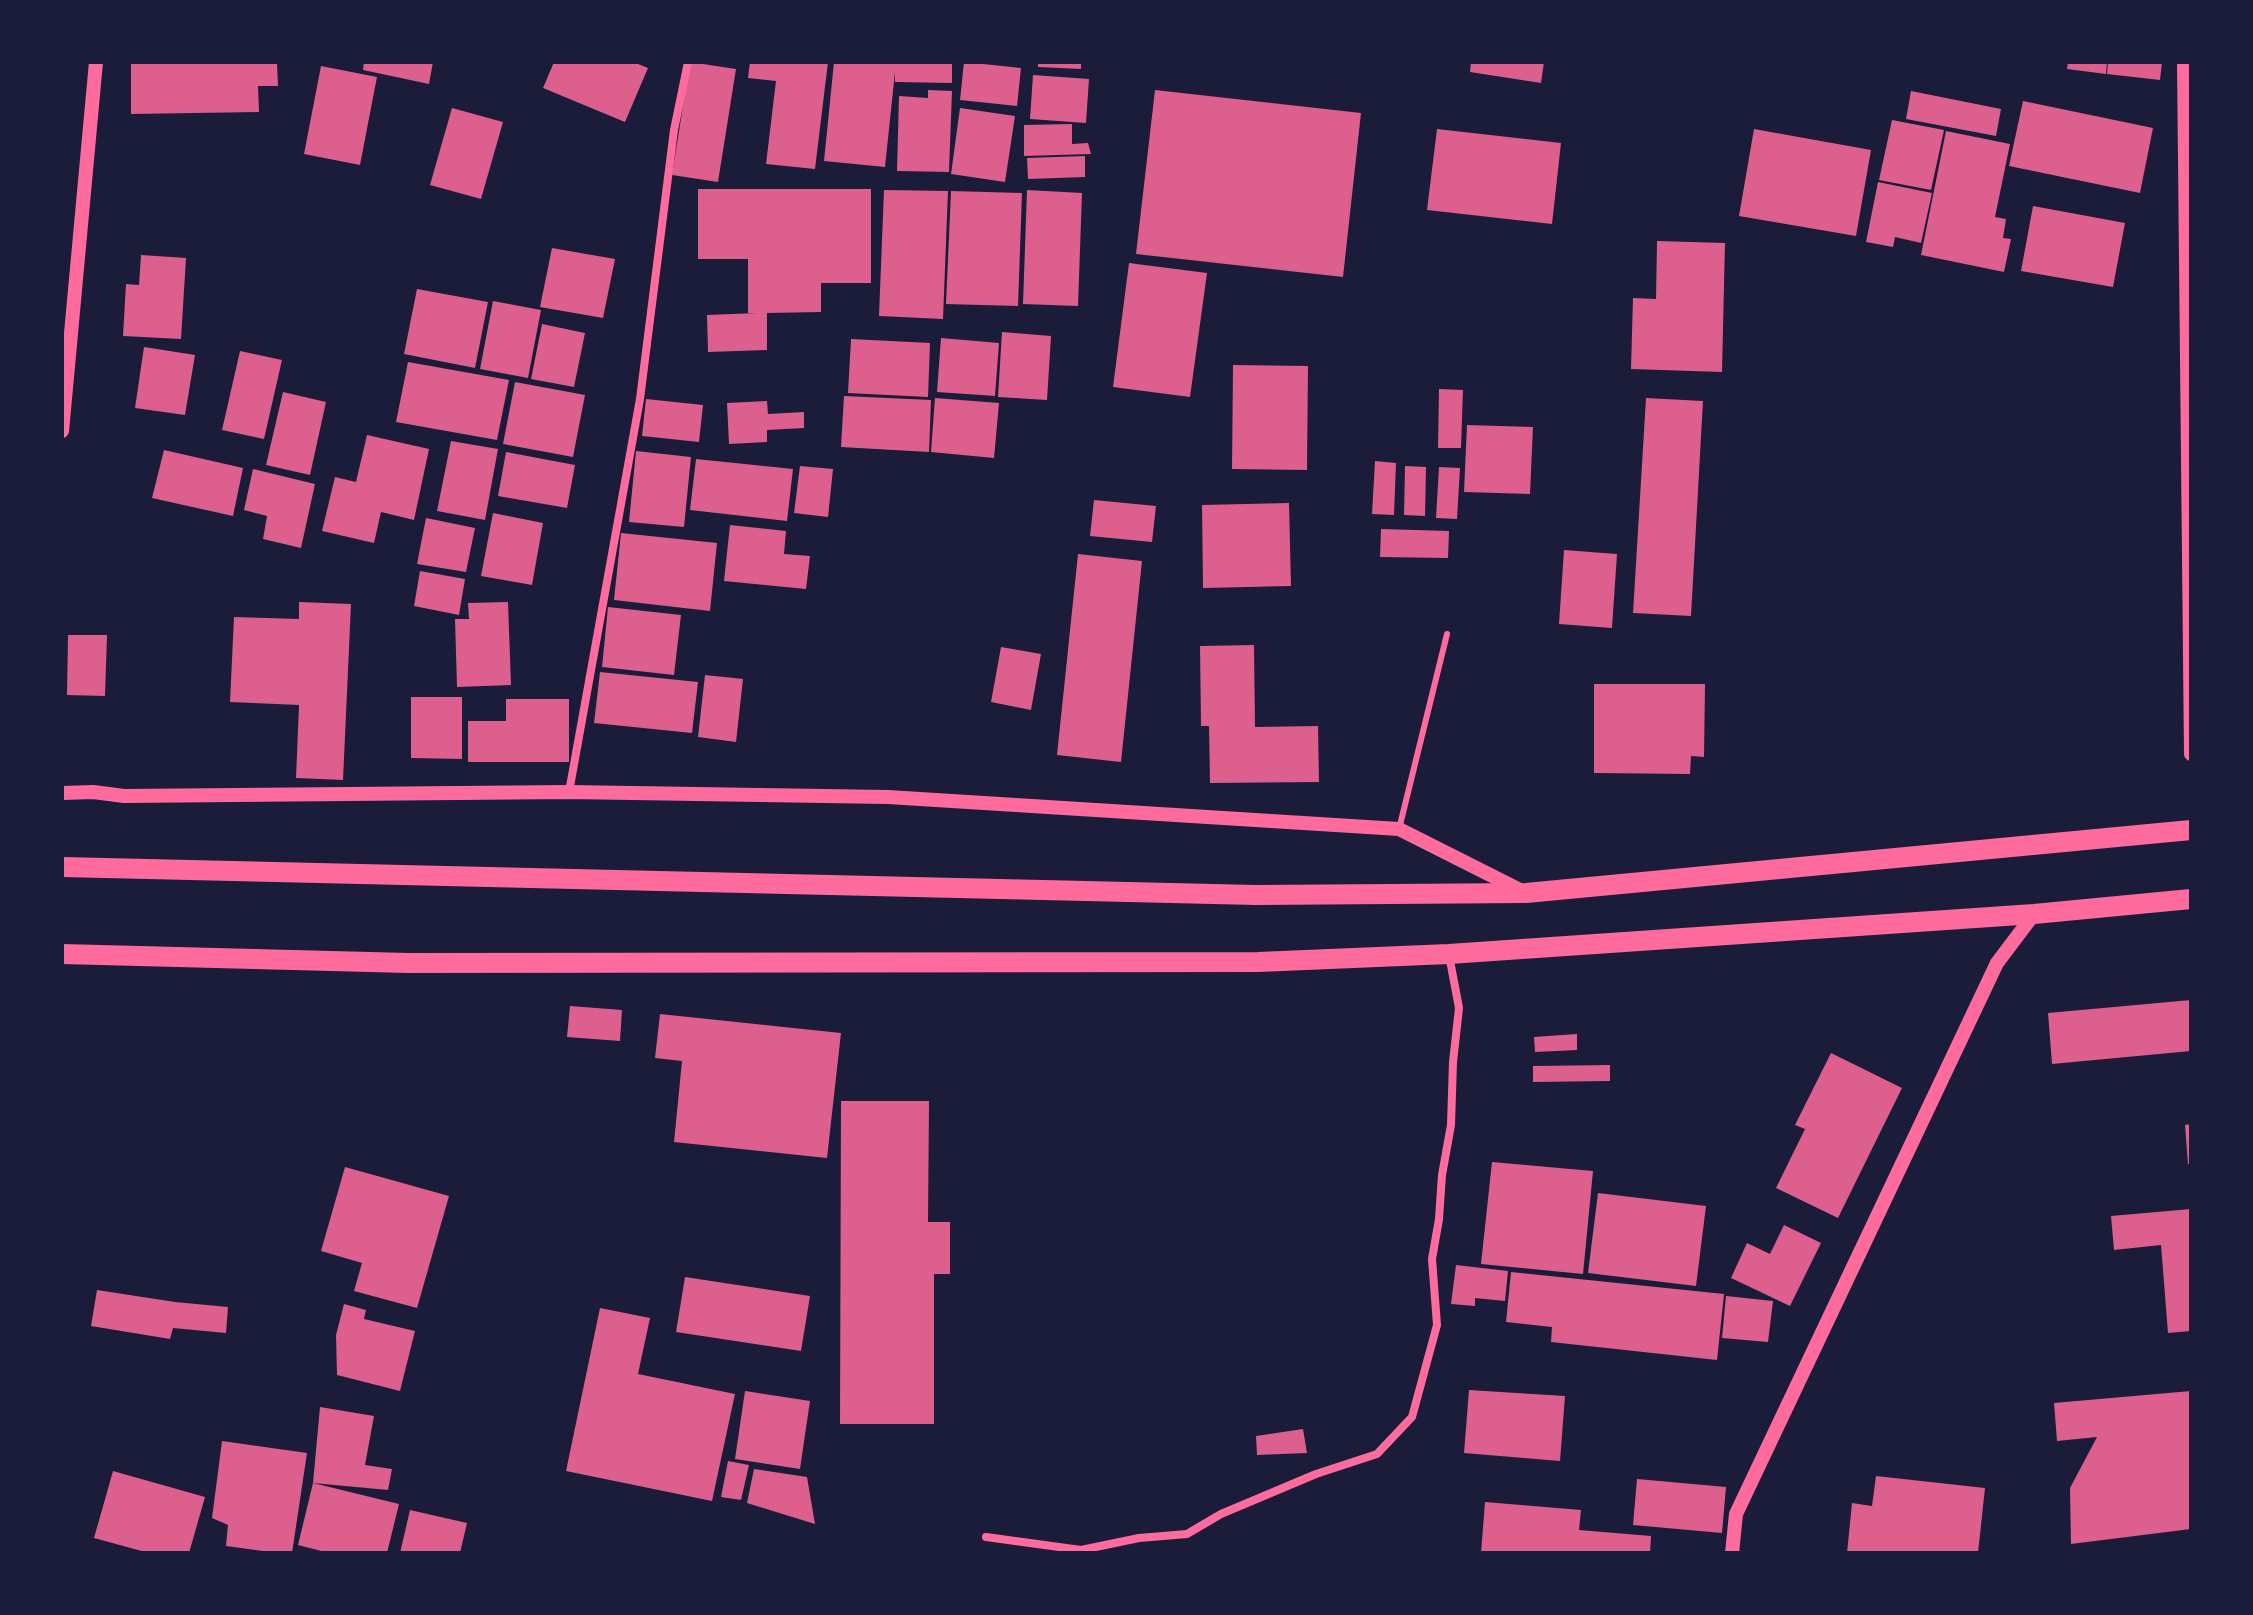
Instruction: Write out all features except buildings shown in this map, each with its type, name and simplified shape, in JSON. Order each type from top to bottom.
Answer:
[{"type":"main road","points":[[62,867],[1256,895],[1526,893],[2191,830]]},
{"type":"main road","points":[[62,954],[408,963],[1258,962],[1449,954],[2034,914],[2191,898]]},
{"type":"street","points":[[62,431],[96,62]]},
{"type":"street","points":[[569,792],[640,399],[674,130],[688,62]]},
{"type":"street","points":[[2184,62],[2191,754]]},
{"type":"street","points":[[62,793],[93,792],[124,796],[569,792],[888,797],[1399,829],[1526,893]]},
{"type":"street","points":[[1732,1553],[1736,1514],[1997,963],[2034,914]]},
{"type":"street","points":[[986,1537],[1081,1550],[1139,1538],[1187,1534],[1221,1514],[1304,1479],[1377,1454],[1412,1417],[1437,1325],[1432,1259],[1451,1125],[1459,1008],[1449,954]]},
{"type":"lane","points":[[1399,829],[1447,634]]}]
